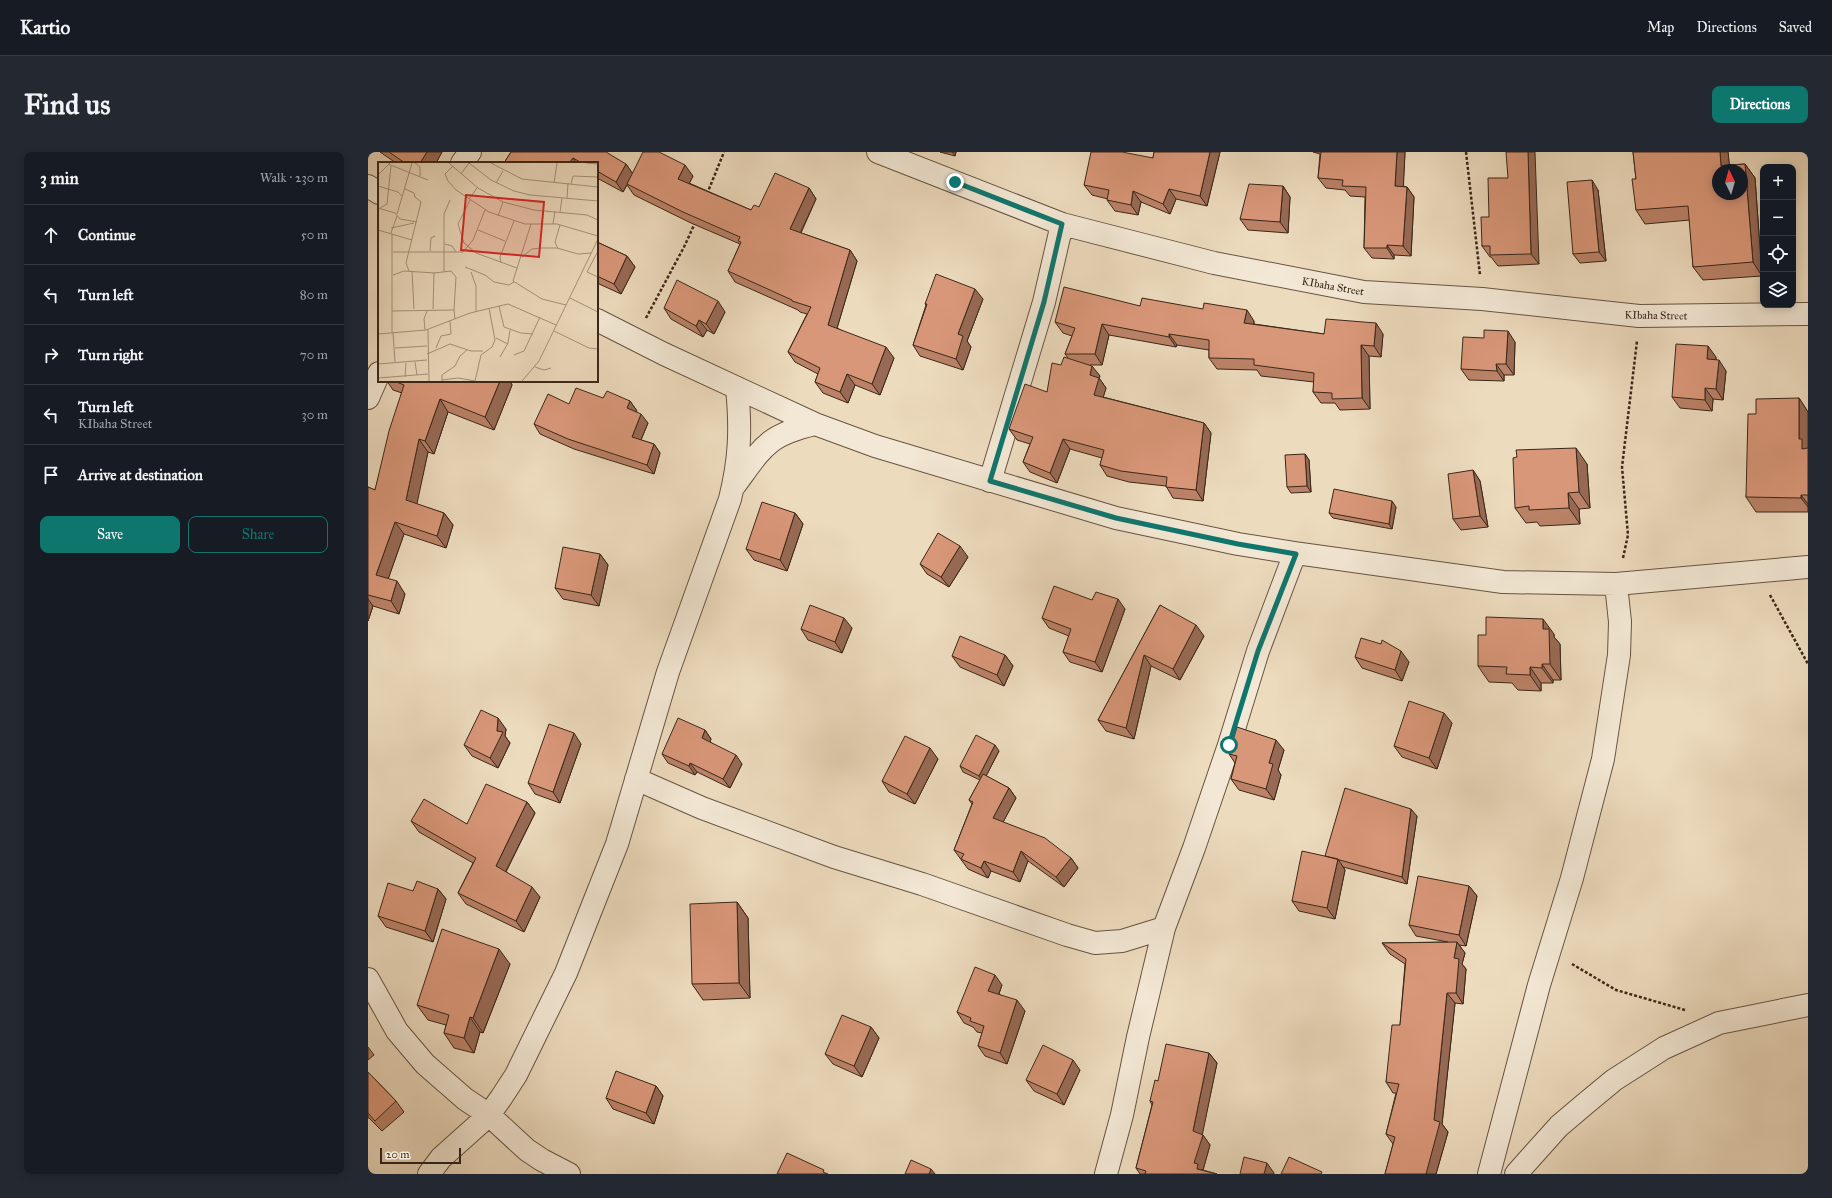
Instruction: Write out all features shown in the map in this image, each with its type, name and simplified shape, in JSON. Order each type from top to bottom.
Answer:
[{"type":"street","points":[[463,162],[470,152]]},
{"type":"street","name":"KIbaha Street","points":[[878,152],[1062,224],[1214,263],[1364,292],[1482,299],[1639,316],[1808,314]]},
{"type":"street","points":[[368,186],[378,192]]},
{"type":"street","points":[[990,481],[1044,302],[1062,224]]},
{"type":"street","points":[[598,320],[815,424],[875,446],[1116,518],[1238,544],[1296,554],[1503,582],[1616,584],[1808,567]]},
{"type":"street","points":[[368,398],[378,375]]},
{"type":"street","points":[[429,1174],[447,1153],[488,1115],[516,1075],[566,973],[617,844],[668,672],[705,571],[733,487],[738,457],[740,422],[737,388]]},
{"type":"street","points":[[733,487],[764,446],[780,434],[795,428],[815,424]]},
{"type":"street","points":[[1106,1174],[1122,1115],[1138,1037],[1164,928],[1194,848],[1258,651],[1296,554]]},
{"type":"street","points":[[1489,1174],[1549,951],[1572,878],[1603,759],[1619,655],[1620,622],[1616,584]]},
{"type":"street","points":[[636,780],[702,808],[834,857],[922,884],[1067,935],[1095,943],[1112,943],[1164,928]]},
{"type":"street","points":[[368,979],[398,1032],[420,1060],[465,1099],[488,1115],[527,1150],[542,1160],[569,1174]]},
{"type":"street","points":[[1516,1174],[1559,1126],[1614,1080],[1664,1048],[1719,1023],[1808,1005]]},
{"type":"path","points":[[706,196],[724,152]]},
{"type":"path","points":[[1466,152],[1482,299]]},
{"type":"path","points":[[635,339],[684,247],[697,218]]},
{"type":"path","points":[[1616,584],[1628,535],[1622,467],[1639,316]]},
{"type":"path","points":[[1758,572],[1808,664]]},
{"type":"path","points":[[1549,951],[1616,990],[1670,1004],[1719,1023]]},
{"type":"building","points":[[389,152],[427,152],[421,162],[404,162]]},
{"type":"building","points":[[511,152],[606,152],[626,164],[616,182],[598,172],[598,162],[580,162],[573,158],[570,162],[505,162]]},
{"type":"building","points":[[643,152],[659,152],[685,165],[678,179],[751,210],[754,205],[759,207],[775,173],[809,188],[790,229],[850,250],[828,325],[886,347],[872,384],[847,374],[840,392],[815,382],[820,368],[788,352],[811,307],[792,301],[728,271],[741,242],[738,241],[740,237],[683,212],[627,184]]},
{"type":"building","points":[[1091,152],[1122,152],[1153,158],[1154,152],[1210,152],[1200,196],[1169,189],[1163,204],[1133,191],[1131,205],[1107,200],[1109,190],[1084,185]]},
{"type":"building","points":[[1321,152],[1397,152],[1395,186],[1407,187],[1403,246],[1387,245],[1387,248],[1364,248],[1366,187],[1342,186],[1343,180],[1318,178]]},
{"type":"building","points":[[1506,152],[1528,152],[1531,254],[1490,255],[1490,246],[1482,246],[1481,217],[1489,217],[1488,178],[1508,178]]},
{"type":"building","points":[[1633,152],[1720,152],[1721,164],[1712,164],[1712,200],[1748,200],[1753,262],[1693,267],[1688,206],[1636,210],[1632,179],[1636,179]]},
{"type":"building","points":[[1592,180],[1599,252],[1573,254],[1567,182]]},
{"type":"building","points":[[1249,184],[1283,186],[1280,222],[1240,219]]},
{"type":"building","points":[[598,242],[627,256],[614,284],[598,276]]},
{"type":"building","points":[[936,274],[975,289],[958,334],[963,336],[956,359],[913,345],[927,304],[925,304]]},
{"type":"building","points":[[677,280],[718,301],[706,324],[699,320],[696,326],[664,308]]},
{"type":"building","points":[[1064,287],[1140,306],[1142,298],[1203,309],[1204,303],[1247,310],[1244,323],[1324,334],[1326,319],[1376,323],[1374,346],[1361,345],[1362,398],[1332,399],[1332,393],[1313,392],[1314,373],[1254,365],[1254,359],[1209,358],[1209,340],[1169,334],[1169,337],[1102,324],[1095,354],[1065,354],[1075,328],[1055,322]]},
{"type":"building","points":[[1484,330],[1508,331],[1506,364],[1496,364],[1497,371],[1461,369],[1463,337],[1484,338]]},
{"type":"building","points":[[1676,344],[1708,346],[1707,359],[1719,360],[1716,389],[1705,388],[1705,400],[1672,397]]},
{"type":"building","points":[[1064,357],[1092,366],[1090,375],[1099,378],[1094,395],[1204,423],[1196,490],[1166,487],[1167,477],[1121,471],[1100,465],[1104,450],[1063,439],[1050,473],[1023,462],[1033,437],[1009,429],[1025,384],[1047,392],[1052,363],[1061,365]]},
{"type":"building","points":[[396,382],[500,382],[485,417],[440,399],[425,441],[419,439],[406,500],[444,513],[437,536],[395,522],[376,575],[397,581],[391,601],[368,595],[368,487],[375,490],[389,431],[404,385]]},
{"type":"building","points":[[576,388],[603,398],[607,391],[630,401],[627,408],[641,414],[632,437],[654,444],[647,465],[568,439],[534,424],[548,394],[569,404]]},
{"type":"building","points":[[1799,398],[1799,439],[1802,439],[1802,449],[1808,448],[1808,495],[1801,495],[1801,498],[1746,497],[1748,414],[1756,414],[1756,399]]},
{"type":"building","points":[[1576,448],[1579,492],[1568,493],[1569,508],[1529,510],[1529,506],[1515,508],[1513,458],[1517,457],[1516,450]]},
{"type":"building","points":[[1305,454],[1307,486],[1287,487],[1285,455]]},
{"type":"building","points":[[1473,470],[1480,516],[1453,519],[1448,474]]},
{"type":"building","points":[[1334,489],[1392,501],[1389,524],[1329,513]]},
{"type":"building","points":[[762,502],[795,513],[780,560],[746,549]]},
{"type":"building","points":[[938,533],[960,546],[941,577],[920,564]]},
{"type":"building","points":[[563,547],[600,554],[591,595],[555,588]]},
{"type":"building","points":[[1054,586],[1092,600],[1096,592],[1118,599],[1095,662],[1063,652],[1071,629],[1042,618]]},
{"type":"building","points":[[810,605],[844,618],[835,642],[801,629]]},
{"type":"building","points":[[1160,605],[1196,625],[1173,669],[1144,655],[1126,728],[1098,720]]},
{"type":"building","points":[[1486,617],[1543,619],[1543,629],[1549,629],[1550,664],[1542,664],[1542,668],[1530,667],[1530,675],[1506,674],[1507,667],[1478,666],[1478,635],[1486,635]]},
{"type":"building","points":[[960,636],[1005,655],[997,675],[952,656]]},
{"type":"building","points":[[1361,638],[1381,644],[1382,640],[1401,651],[1395,670],[1355,657]]},
{"type":"building","points":[[1409,701],[1444,713],[1429,758],[1394,746]]},
{"type":"building","points":[[481,710],[498,718],[497,731],[503,732],[490,758],[464,745]]},
{"type":"building","points":[[678,718],[705,730],[702,738],[736,755],[723,779],[690,763],[689,766],[662,754]]},
{"type":"building","points":[[549,724],[574,733],[553,792],[528,783]]},
{"type":"building","points":[[1237,727],[1276,740],[1269,763],[1273,764],[1266,789],[1231,779],[1237,756],[1229,754]]},
{"type":"building","points":[[976,735],[995,745],[979,776],[960,766]]},
{"type":"building","points":[[905,736],[930,748],[907,794],[882,781]]},
{"type":"building","points":[[983,774],[1009,788],[993,818],[1045,838],[1071,858],[1056,877],[1021,851],[1013,872],[984,861],[981,868],[961,859],[964,854],[954,850],[973,802],[969,800]]},
{"type":"building","points":[[486,784],[527,802],[496,866],[532,887],[516,921],[458,893],[476,858],[411,821],[424,799],[467,824]]},
{"type":"building","points":[[1345,788],[1411,809],[1402,877],[1325,856]]},
{"type":"building","points":[[1302,851],[1338,859],[1327,908],[1292,901]]},
{"type":"building","points":[[1418,876],[1469,886],[1459,935],[1409,925]]},
{"type":"building","points":[[417,881],[438,889],[425,931],[378,916],[388,883],[413,891]]},
{"type":"building","points":[[737,902],[739,983],[692,984],[690,904]]},
{"type":"building","points":[[442,929],[499,949],[473,1018],[470,1017],[464,1038],[444,1033],[449,1015],[417,1005]]},
{"type":"building","points":[[1457,942],[1454,958],[1459,959],[1456,993],[1447,993],[1434,1120],[1440,1122],[1426,1174],[1385,1174],[1395,1137],[1386,1134],[1399,1084],[1386,1082],[1392,1025],[1400,1025],[1406,959],[1382,943]]},
{"type":"building","points":[[975,967],[995,975],[988,991],[1017,1000],[1000,1053],[978,1046],[984,1026],[970,1021],[971,1018],[957,1012]]},
{"type":"building","points":[[842,1015],[871,1027],[854,1066],[825,1054]]},
{"type":"building","points":[[1166,1044],[1209,1053],[1193,1131],[1203,1135],[1194,1163],[1198,1164],[1197,1169],[1217,1174],[1145,1174],[1146,1171],[1136,1168],[1153,1102],[1150,1101],[1155,1080],[1158,1081]]},
{"type":"building","points":[[1043,1045],[1073,1060],[1057,1094],[1026,1080]]},
{"type":"building","points":[[616,1071],[656,1086],[646,1113],[606,1098]]},
{"type":"building","points":[[368,1072],[396,1101],[375,1121],[368,1113]]},
{"type":"building","points":[[787,1153],[824,1170],[823,1172],[828,1174],[777,1174]]},
{"type":"building","points":[[1244,1157],[1267,1163],[1264,1174],[1240,1174]]},
{"type":"building","points":[[1289,1157],[1322,1172],[1321,1174],[1281,1174]]},
{"type":"building","points":[[911,1160],[931,1169],[929,1174],[905,1174]]},
{"type":"route","points":[[955,182],[1062,224],[1056,243],[1054,260],[1044,302],[990,481],[1116,518],[1238,544],[1296,554],[1258,651],[1229,745]]}]
